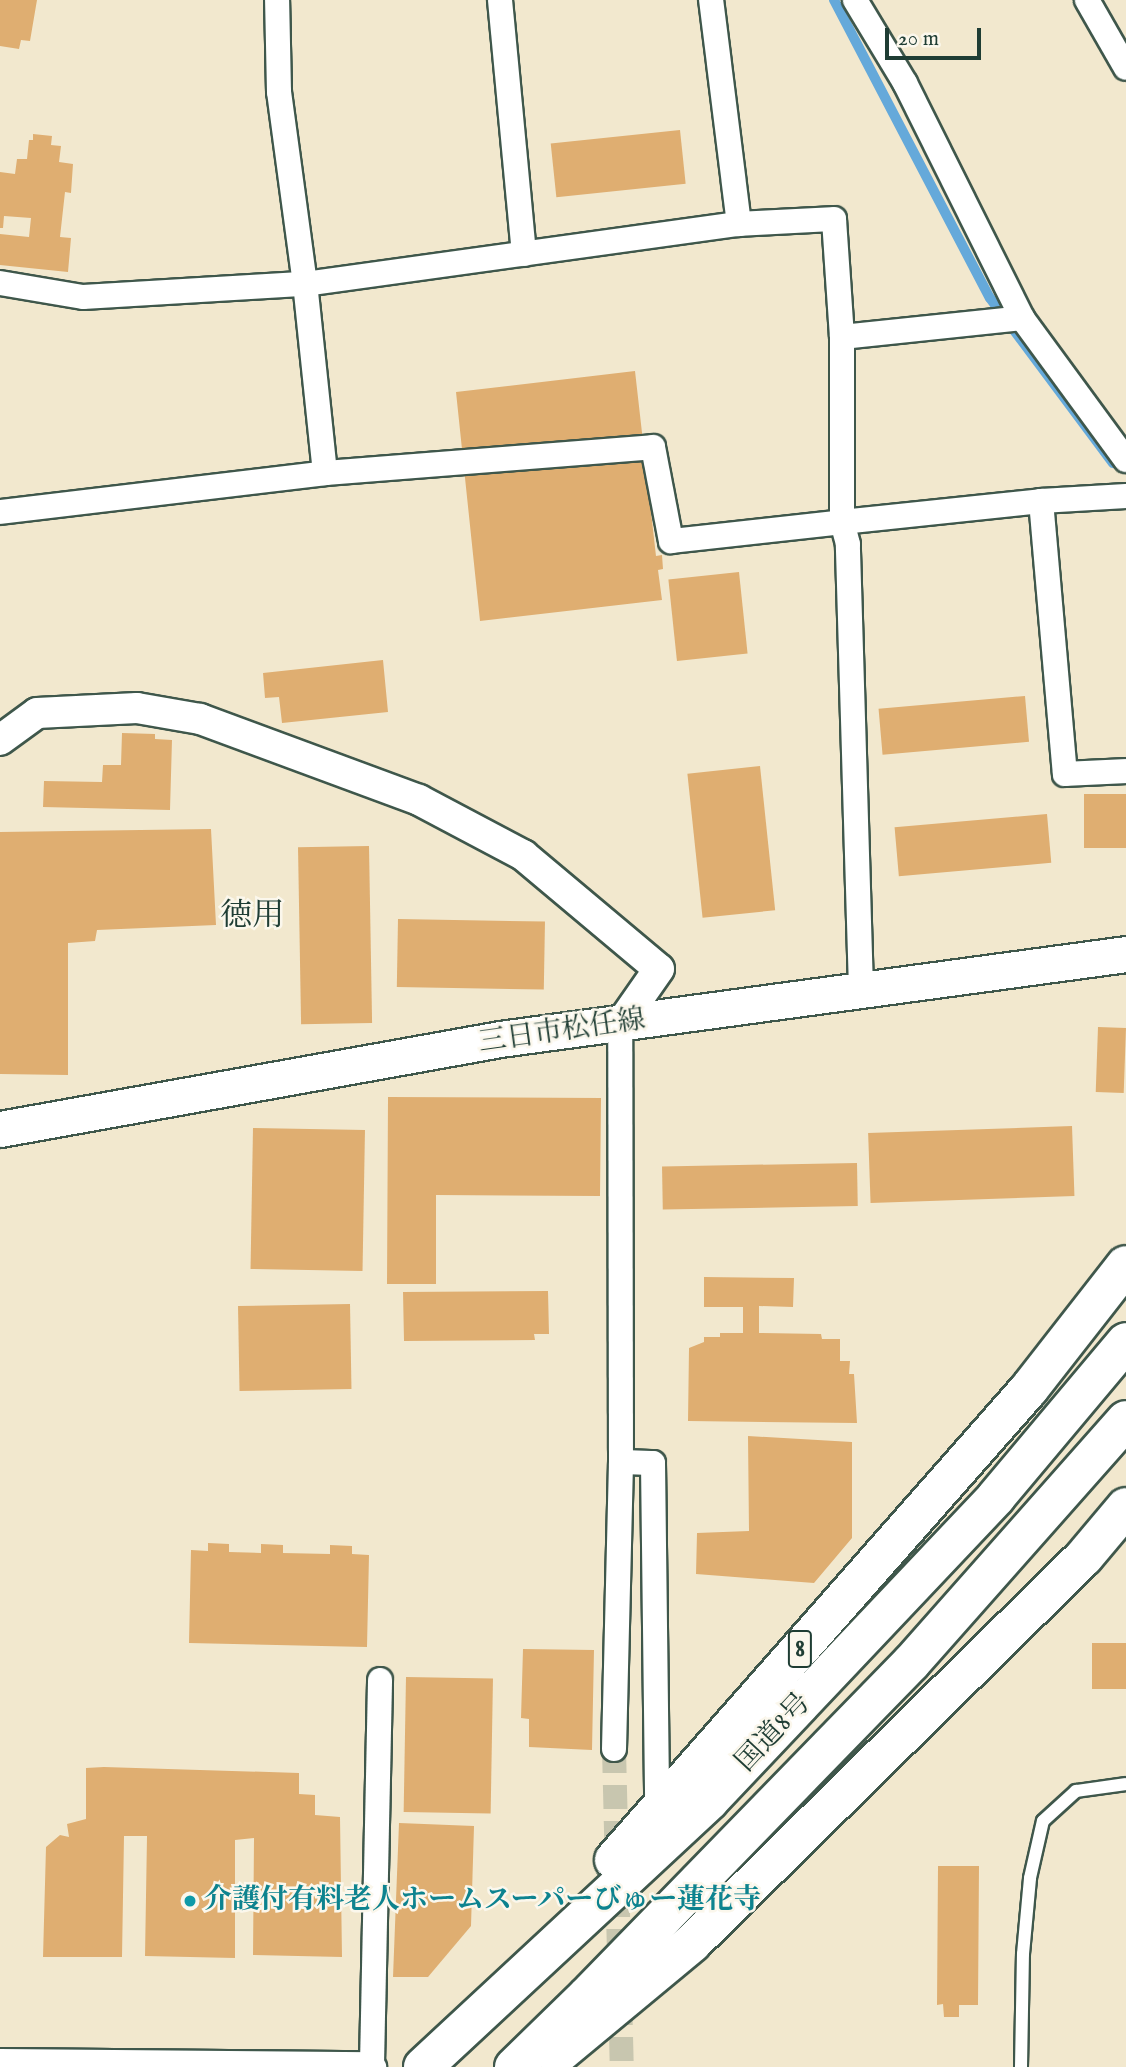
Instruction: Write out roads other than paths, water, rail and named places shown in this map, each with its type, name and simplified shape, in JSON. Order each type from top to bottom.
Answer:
[{"type":"highway","name":"8","points":[[467,2027],[1028,1389],[1126,1265]]},
{"type":"highway","name":"国道8号","points":[[423,2067],[709,1801],[996,1497],[1126,1342]]},
{"type":"highway","name":"国道8号","points":[[514,2067],[587,1996],[911,1663],[1126,1420]]},
{"type":"highway","points":[[540,2067],[576,2056],[1084,1558],[1126,1507]]},
{"type":"main road","name":"三日市松任線","points":[[0,1129],[500,1039],[620,1025],[861,989],[1126,954]]},
{"type":"street","points":[[277,0],[279,92],[305,284],[325,473]]},
{"type":"street","points":[[500,0],[524,254]]},
{"type":"street","points":[[711,0],[739,225]]},
{"type":"street","points":[[855,0],[905,83],[1007,320],[1126,460]]},
{"type":"street","points":[[1087,0],[1126,68]]},
{"type":"street","points":[[0,284],[82,297],[305,284],[739,225],[834,219],[842,337],[842,522],[848,544],[861,989]]},
{"type":"street","points":[[842,337],[1007,320]]},
{"type":"street","points":[[0,512],[325,473],[653,447],[671,541],[1041,501],[1126,496]]},
{"type":"street","points":[[1041,501],[1065,775],[1126,771]]},
{"type":"street","points":[[0,740],[37,713],[137,708],[200,719],[419,800],[523,855],[659,970],[620,1025],[621,1462],[614,1749]]},
{"type":"street","points":[[621,1462],[653,1463],[657,1811]]},
{"type":"street","points":[[0,2061],[373,2066],[380,1680]]},
{"type":"lane","points":[[1021,2067],[1023,1954],[1030,1878],[1043,1821],[1076,1791],[1126,1784]]},
{"type":"waterway","points":[[834,0],[990,298],[1113,463]]},
{"type":"tunnel","points":[[614,1749],[622,2067]]},
{"type":"place","name":"介護付有料老人ホームスーパーびゅー蓮花寺","points":[[190,1901]]},
{"type":"district","name":"徳用","points":[[252,917]]}]
